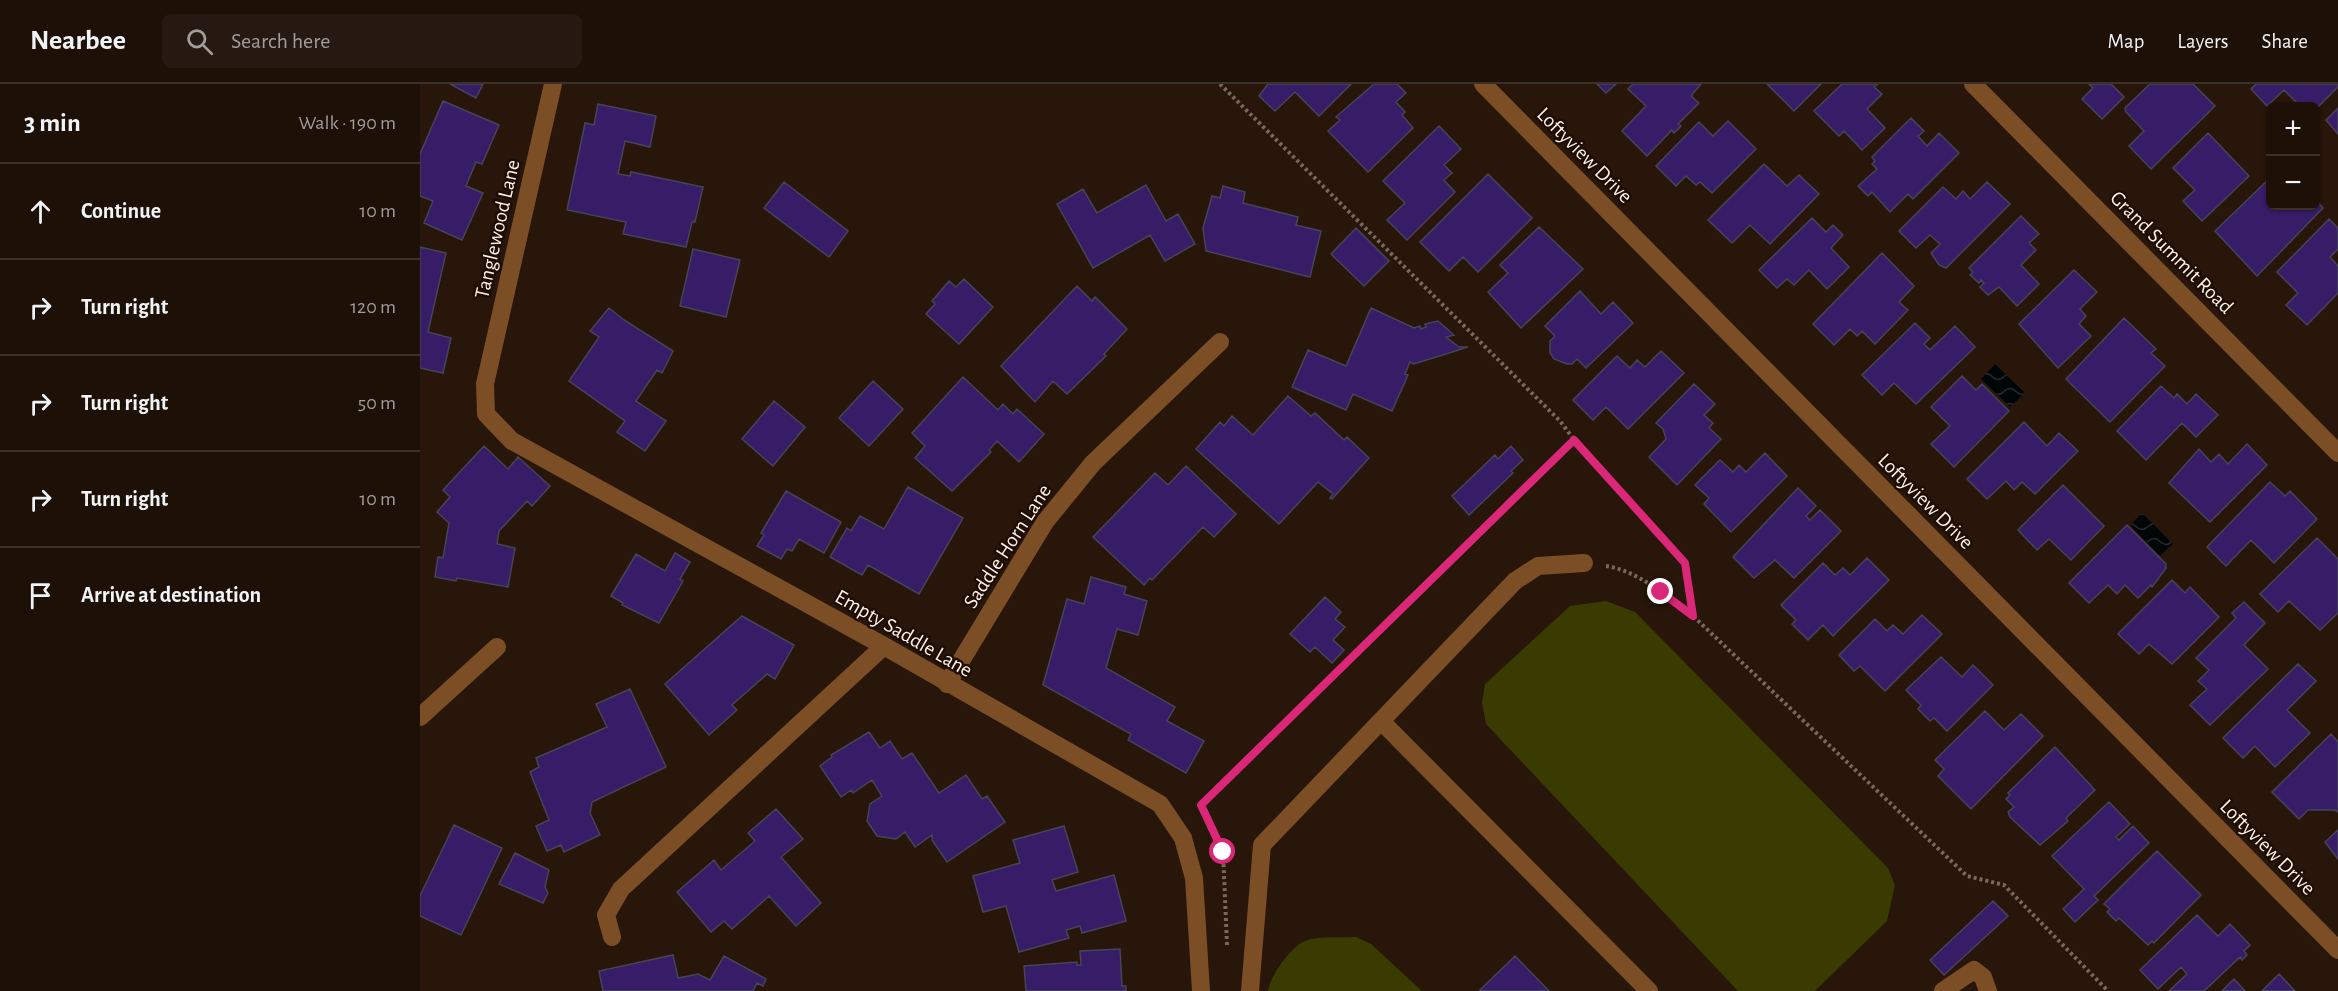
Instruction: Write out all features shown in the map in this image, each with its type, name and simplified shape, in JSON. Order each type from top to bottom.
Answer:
[{"type":"street","name":"Tanglewood Lane","points":[[485,384],[553,84]]},
{"type":"street","name":"Loftyview Drive","points":[[1483,84],[2338,950]]},
{"type":"street","name":"Grand Summit Road","points":[[1974,84],[2338,453]]},
{"type":"street","name":"Saddle Horn Lane","points":[[947,684],[1045,522],[1093,463],[1220,342]]},
{"type":"street","name":"Empty Saddle Lane","points":[[485,384],[486,414],[512,441],[884,646],[1160,804],[1184,838],[1194,878],[1201,991]]},
{"type":"street","points":[[1250,991],[1262,845],[1515,581],[1538,566],[1584,563]]},
{"type":"street","points":[[612,937],[606,915],[621,889],[884,646]]},
{"type":"street","points":[[420,717],[497,647]]},
{"type":"street","points":[[1382,722],[1649,991]]},
{"type":"street","points":[[1943,991],[1974,970],[1983,977],[1988,991]]},
{"type":"path","points":[[1220,84],[1560,421],[1574,440],[1685,563],[1693,616]]},
{"type":"path","points":[[1228,956],[1223,852],[1201,805],[1574,440]]},
{"type":"path","points":[[1584,563],[1620,568],[1661,592],[1693,616],[1967,876],[2004,885],[2108,991]]},
{"type":"shaded area","points":[[1606,601],[1635,612],[1888,868],[1895,885],[1887,921],[1815,991],[1738,991],[1486,724],[1482,702],[1485,684],[1570,606]]},
{"type":"shaded area","points":[[1356,937],[1371,944],[1422,991],[1268,991],[1283,961],[1302,942],[1320,938]]},
{"type":"water","points":[[1995,364],[2025,393],[2010,407],[1981,379]]},
{"type":"water","points":[[2142,513],[2173,544],[2160,556],[2130,525]]},
{"type":"building","points":[[450,84],[483,84],[476,98]]},
{"type":"building","points":[[1268,84],[1351,84],[1319,116],[1295,92],[1275,111],[1259,96]]},
{"type":"building","points":[[1374,84],[1397,84],[1406,93],[1396,102],[1405,112],[1402,115],[1413,128],[1368,172],[1328,131],[1340,120],[1336,117]]},
{"type":"building","points":[[1597,84],[1616,84],[1606,93]]},
{"type":"building","points":[[1633,84],[1701,84],[1691,96],[1699,103],[1678,124],[1681,126],[1674,133],[1672,130],[1647,156],[1622,131],[1646,106],[1628,89]]},
{"type":"building","points":[[1767,84],[1821,84],[1794,111]]},
{"type":"building","points":[[1842,84],[1878,84],[1874,87],[1882,94],[1867,109],[1885,128],[1862,150],[1844,131],[1839,136],[1814,111]]},
{"type":"building","points":[[2089,84],[2111,84],[2124,97],[2102,119],[2082,99],[2093,88]]},
{"type":"building","points":[[2150,84],[2193,84],[2215,106],[2151,169],[2129,146],[2144,131],[2125,108]]},
{"type":"building","points":[[2256,84],[2338,84],[2338,87],[2320,105],[2320,102],[2296,102],[2284,90],[2271,102],[2266,102],[2266,105],[2251,89]]},
{"type":"building","points":[[443,101],[499,125],[482,164],[476,162],[466,186],[483,193],[462,240],[424,223],[433,201],[420,196],[420,154]]},
{"type":"building","points":[[598,104],[656,116],[650,147],[625,141],[618,174],[630,176],[631,172],[703,187],[695,222],[692,222],[686,247],[623,234],[626,222],[567,210],[585,123],[594,125]]},
{"type":"building","points":[[2338,108],[2338,134],[2326,120]]},
{"type":"building","points":[[1911,118],[1924,131],[1918,136],[1927,146],[1939,133],[1959,153],[1913,199],[1908,194],[1890,212],[1872,192],[1868,196],[1858,186],[1877,169],[1872,164],[1875,161],[1872,157]]},
{"type":"building","points":[[1728,121],[1756,149],[1712,193],[1700,182],[1696,185],[1686,176],[1676,186],[1656,166],[1699,122],[1713,136]]},
{"type":"building","points":[[1439,126],[1461,149],[1444,165],[1452,173],[1444,180],[1455,192],[1407,240],[1387,220],[1405,203],[1383,181]]},
{"type":"building","points":[[2208,133],[2249,176],[2202,221],[2183,201],[2195,190],[2173,168]]},
{"type":"building","points":[[1764,164],[1787,186],[1799,175],[1819,194],[1770,244],[1750,225],[1732,243],[1708,220]]},
{"type":"building","points":[[1488,174],[1532,218],[1478,272],[1463,257],[1449,271],[1420,242]]},
{"type":"building","points":[[784,182],[848,231],[829,257],[764,208]]},
{"type":"building","points":[[1987,182],[2010,204],[1946,268],[1939,265],[1931,253],[1940,244],[1930,235],[1916,248],[1899,231],[1943,187],[1956,199],[1963,191],[1970,199]]},
{"type":"building","points":[[2266,182],[2266,210],[2320,210],[2320,205],[2323,208],[2257,276],[2215,231]]},
{"type":"building","points":[[1146,185],[1166,221],[1178,214],[1195,244],[1165,261],[1150,235],[1093,268],[1057,204],[1083,189],[1097,213]]},
{"type":"building","points":[[1223,186],[1245,192],[1243,203],[1298,217],[1296,225],[1321,231],[1310,277],[1206,251],[1203,228],[1212,196],[1220,198]]},
{"type":"building","points":[[2021,216],[2039,234],[2029,243],[2036,250],[2021,265],[2039,284],[2017,306],[1999,287],[1988,295],[1980,287],[1984,283],[1981,280],[1979,283],[1970,275],[1973,272],[1969,268]]},
{"type":"building","points":[[1812,218],[1826,232],[1833,225],[1843,235],[1831,248],[1849,267],[1827,289],[1809,270],[1794,285],[1787,279],[1777,288],[1759,270]]},
{"type":"building","points":[[2329,219],[2338,228],[2338,249],[2330,257],[2338,266],[2338,293],[2307,325],[2286,305],[2298,293],[2277,272]]},
{"type":"building","points":[[1539,227],[1583,269],[1521,328],[1488,292],[1508,273],[1500,265]]},
{"type":"building","points":[[1356,228],[1389,261],[1364,286],[1331,254]]},
{"type":"building","points":[[420,247],[446,253],[428,332],[451,338],[443,373],[420,368]]},
{"type":"building","points":[[693,249],[740,260],[726,317],[680,306]]},
{"type":"building","points":[[1882,253],[1914,286],[1899,302],[1908,310],[1875,344],[1862,331],[1857,336],[1850,329],[1834,345],[1813,324]]},
{"type":"building","points":[[2074,270],[2097,292],[2080,309],[2086,316],[2079,324],[2091,336],[2058,368],[2019,324]]},
{"type":"building","points":[[964,279],[993,307],[959,344],[926,314],[935,304],[932,301],[949,281],[956,287]]},
{"type":"building","points":[[1077,286],[1092,301],[1095,297],[1127,329],[1104,354],[1106,356],[1067,394],[1053,381],[1035,402],[1001,366]]},
{"type":"building","points":[[1580,291],[1601,314],[1613,302],[1633,323],[1586,368],[1577,359],[1572,364],[1567,364],[1554,359],[1550,353],[1550,341],[1555,336],[1545,326]]},
{"type":"building","points":[[609,308],[673,351],[662,373],[657,370],[636,401],[666,421],[645,451],[617,432],[625,421],[569,381],[599,337],[590,331]]},
{"type":"building","points":[[1371,308],[1414,328],[1420,326],[1421,329],[1426,327],[1425,324],[1438,321],[1454,335],[1446,337],[1459,347],[1468,347],[1414,364],[1410,362],[1405,374],[1408,375],[1392,411],[1353,394],[1346,410],[1292,387],[1308,350],[1346,366]]},
{"type":"building","points":[[2124,318],[2156,349],[2151,353],[2165,366],[2110,422],[2066,379]]},
{"type":"building","points":[[1915,323],[1930,338],[1924,344],[1930,350],[1955,326],[1975,347],[1916,404],[1894,383],[1882,395],[1862,375]]},
{"type":"building","points":[[1661,351],[1684,373],[1628,429],[1606,407],[1593,420],[1573,400],[1617,356],[1630,368],[1637,360],[1645,367]]},
{"type":"building","points":[[1962,376],[1976,390],[1982,384],[2009,411],[1954,467],[1931,444],[1950,426],[1931,407]]},
{"type":"building","points":[[963,377],[998,410],[1003,404],[1013,414],[1017,409],[1044,434],[1019,462],[997,441],[989,450],[991,452],[952,491],[915,458],[925,446],[912,433]]},
{"type":"building","points":[[873,381],[903,409],[869,446],[839,418]]},
{"type":"building","points":[[1694,384],[1715,404],[1704,415],[1713,423],[1709,428],[1721,439],[1677,485],[1649,457],[1666,439],[1663,429],[1656,423]]},
{"type":"building","points":[[2161,386],[2174,398],[2177,394],[2187,404],[2196,394],[2218,415],[2196,437],[2182,423],[2146,460],[2117,431]]},
{"type":"building","points":[[1288,396],[1311,416],[1315,413],[1344,440],[1347,437],[1369,458],[1332,499],[1330,498],[1333,494],[1318,482],[1279,524],[1196,449],[1220,422],[1224,426],[1232,416],[1253,435]]},
{"type":"building","points":[[774,401],[805,427],[773,466],[742,439]]},
{"type":"building","points":[[2024,422],[2047,446],[2059,433],[2078,451],[2035,494],[2022,482],[2014,490],[2006,481],[1987,499],[1967,479]]},
{"type":"building","points":[[2247,444],[2267,465],[2210,522],[2169,483],[2199,449],[2211,462],[2219,454],[2228,464]]},
{"type":"building","points":[[484,446],[508,469],[518,457],[550,486],[532,506],[527,501],[499,531],[497,544],[515,548],[508,587],[457,578],[456,581],[435,577],[438,557],[443,558],[449,523],[437,512],[450,497],[443,490]]},
{"type":"building","points":[[1511,446],[1523,460],[1511,471],[1513,473],[1469,515],[1452,496],[1495,455],[1498,459]]},
{"type":"building","points":[[1765,453],[1787,476],[1731,532],[1704,504],[1709,498],[1695,485],[1720,460],[1733,472],[1739,465],[1746,472]]},
{"type":"building","points":[[1186,466],[1236,514],[1214,537],[1203,527],[1152,580],[1150,578],[1144,585],[1093,537],[1155,473],[1168,485]]},
{"type":"building","points":[[2270,482],[2285,496],[2290,491],[2317,519],[2274,563],[2251,540],[2226,566],[2207,547]]},
{"type":"building","points":[[2063,485],[2104,526],[2071,560],[2049,539],[2037,550],[2018,530]]},
{"type":"building","points":[[908,487],[963,518],[919,594],[868,565],[862,575],[830,557],[847,528],[851,531],[860,516],[884,529]]},
{"type":"building","points":[[1798,488],[1816,506],[1806,516],[1810,520],[1820,510],[1841,531],[1794,578],[1775,560],[1754,578],[1733,557]]},
{"type":"building","points":[[786,491],[841,522],[824,553],[799,539],[792,551],[787,549],[781,559],[757,546],[764,535],[761,533]]},
{"type":"building","points":[[2127,525],[2166,564],[2166,568],[2152,587],[2151,585],[2138,598],[2125,585],[2117,594],[2108,585],[2089,603],[2069,583]]},
{"type":"building","points":[[2317,538],[2338,559],[2338,613],[2320,630],[2289,601],[2278,612],[2260,594]]},
{"type":"building","points":[[675,553],[690,562],[680,579],[683,581],[659,623],[622,605],[623,603],[611,596],[636,554],[665,571]]},
{"type":"building","points":[[1867,558],[1889,580],[1833,636],[1823,625],[1808,640],[1792,624],[1796,620],[1781,605],[1823,563],[1835,575],[1843,568],[1850,575]]},
{"type":"building","points":[[1091,577],[1126,587],[1124,594],[1147,601],[1138,635],[1117,629],[1106,668],[1175,707],[1167,721],[1204,741],[1186,773],[1128,740],[1131,734],[1043,685],[1067,599],[1084,604]]},
{"type":"building","points":[[2172,580],[2185,593],[2190,587],[2219,617],[2172,664],[2149,644],[2139,654],[2118,634]]},
{"type":"building","points":[[1325,597],[1341,612],[1335,619],[1345,627],[1333,640],[1344,650],[1332,663],[1315,647],[1310,652],[1290,634]]},
{"type":"building","points":[[2244,602],[2265,623],[2244,645],[2268,669],[2210,725],[2190,705],[2207,689],[2198,681],[2209,670],[2196,658],[2236,618],[2232,613]]},
{"type":"building","points":[[1922,615],[1942,634],[1885,691],[1860,666],[1854,671],[1839,655],[1875,619],[1887,631],[1893,625],[1903,634]]},
{"type":"building","points":[[742,616],[794,645],[775,679],[767,674],[732,705],[737,710],[709,735],[665,684]]},
{"type":"building","points":[[1941,657],[1962,677],[1973,665],[1993,685],[1947,731],[1934,718],[1930,721],[1918,709],[1921,705],[1906,690]]},
{"type":"building","points":[[2298,664],[2316,681],[2287,710],[2310,733],[2275,767],[2255,746],[2243,758],[2223,738]]},
{"type":"building","points":[[630,689],[666,767],[592,802],[590,813],[600,835],[564,852],[561,845],[547,851],[536,826],[549,820],[530,772],[539,767],[536,758],[607,727],[596,704]]},
{"type":"building","points":[[1985,711],[2004,730],[2021,714],[2043,736],[1971,809],[1938,776],[1944,769],[1935,760]]},
{"type":"building","points":[[869,732],[880,748],[890,741],[902,759],[912,753],[939,793],[966,775],[982,799],[987,796],[1005,822],[947,862],[932,840],[932,835],[915,847],[905,832],[896,839],[877,836],[867,821],[870,804],[882,796],[872,780],[853,793],[851,790],[841,797],[820,766],[832,757],[831,755]]},
{"type":"building","points":[[2331,734],[2338,742],[2338,812],[2308,810],[2299,819],[2272,792]]},
{"type":"building","points":[[2055,747],[2095,790],[2066,818],[2068,821],[2040,845],[2010,817],[2008,812],[2014,807],[2006,799],[2010,795],[2008,793]]},
{"type":"building","points":[[2109,802],[2130,824],[2116,837],[2119,840],[2133,826],[2149,843],[2094,896],[2098,900],[2075,922],[2063,909],[2084,889],[2052,856]]},
{"type":"building","points":[[776,809],[803,839],[781,857],[821,903],[796,926],[769,896],[732,929],[724,921],[711,932],[677,892],[714,860],[721,870],[755,841],[748,833]]},
{"type":"building","points":[[454,825],[502,848],[461,935],[420,916],[420,896]]},
{"type":"building","points":[[1064,826],[1078,872],[1052,880],[1056,891],[1114,875],[1126,921],[1082,933],[1080,926],[1066,930],[1069,938],[1019,952],[1006,906],[983,912],[973,876],[1020,863],[1013,840]]},
{"type":"building","points":[[2338,830],[2338,859],[2325,842]]},
{"type":"building","points":[[2157,851],[2201,895],[2154,943],[2152,941],[2148,945],[2119,918],[2116,921],[2107,912],[2110,909],[2104,904]]},
{"type":"building","points":[[515,853],[549,870],[545,887],[548,893],[543,903],[499,884]]},
{"type":"building","points":[[1993,901],[2008,916],[1944,975],[1930,960]]},
{"type":"building","points":[[2197,915],[2218,936],[2230,924],[2250,945],[2244,951],[2247,955],[2242,960],[2240,957],[2204,991],[2169,991],[2187,974],[2181,967],[2158,989],[2140,970]]},
{"type":"building","points":[[1120,949],[1122,986],[1126,986],[1126,991],[1026,991],[1024,966],[1077,962],[1077,965],[1081,965],[1080,951]]},
{"type":"building","points":[[673,955],[678,978],[698,974],[710,980],[724,956],[766,979],[763,986],[757,983],[753,991],[603,991],[599,971]]},
{"type":"building","points":[[1515,956],[1549,991],[1479,991]]},
{"type":"building","points":[[2279,974],[2295,991],[2262,991]]},
{"type":"building","points":[[2234,979],[2245,991],[2222,991]]},
{"type":"route","points":[[1223,852],[1201,805],[1574,440],[1685,563],[1693,616],[1661,592]]}]
